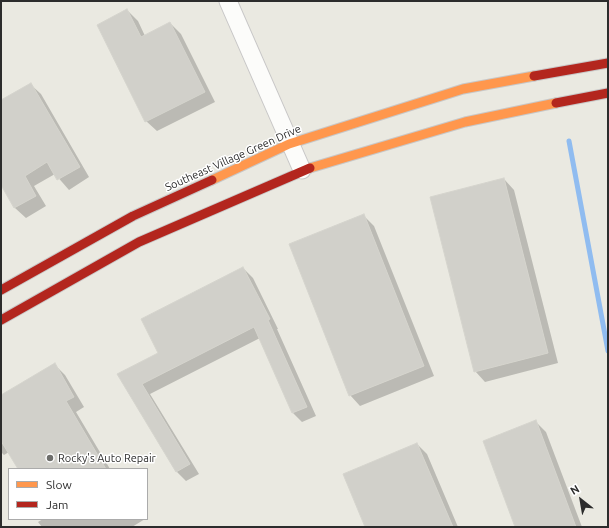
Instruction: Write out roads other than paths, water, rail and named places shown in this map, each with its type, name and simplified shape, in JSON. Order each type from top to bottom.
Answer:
[{"type":"street","points":[[228,1],[302,170]]},
{"type":"street","name":"Southeast Village Green Drive","points":[[1,290],[133,216],[290,144],[463,89],[608,63]]},
{"type":"street","points":[[1,320],[139,242],[302,170],[465,122],[608,94]]},
{"type":"waterway","points":[[569,141],[608,351]]},
{"type":"place","name":"Rocky's Auto Repair","points":[[50,458]]}]
